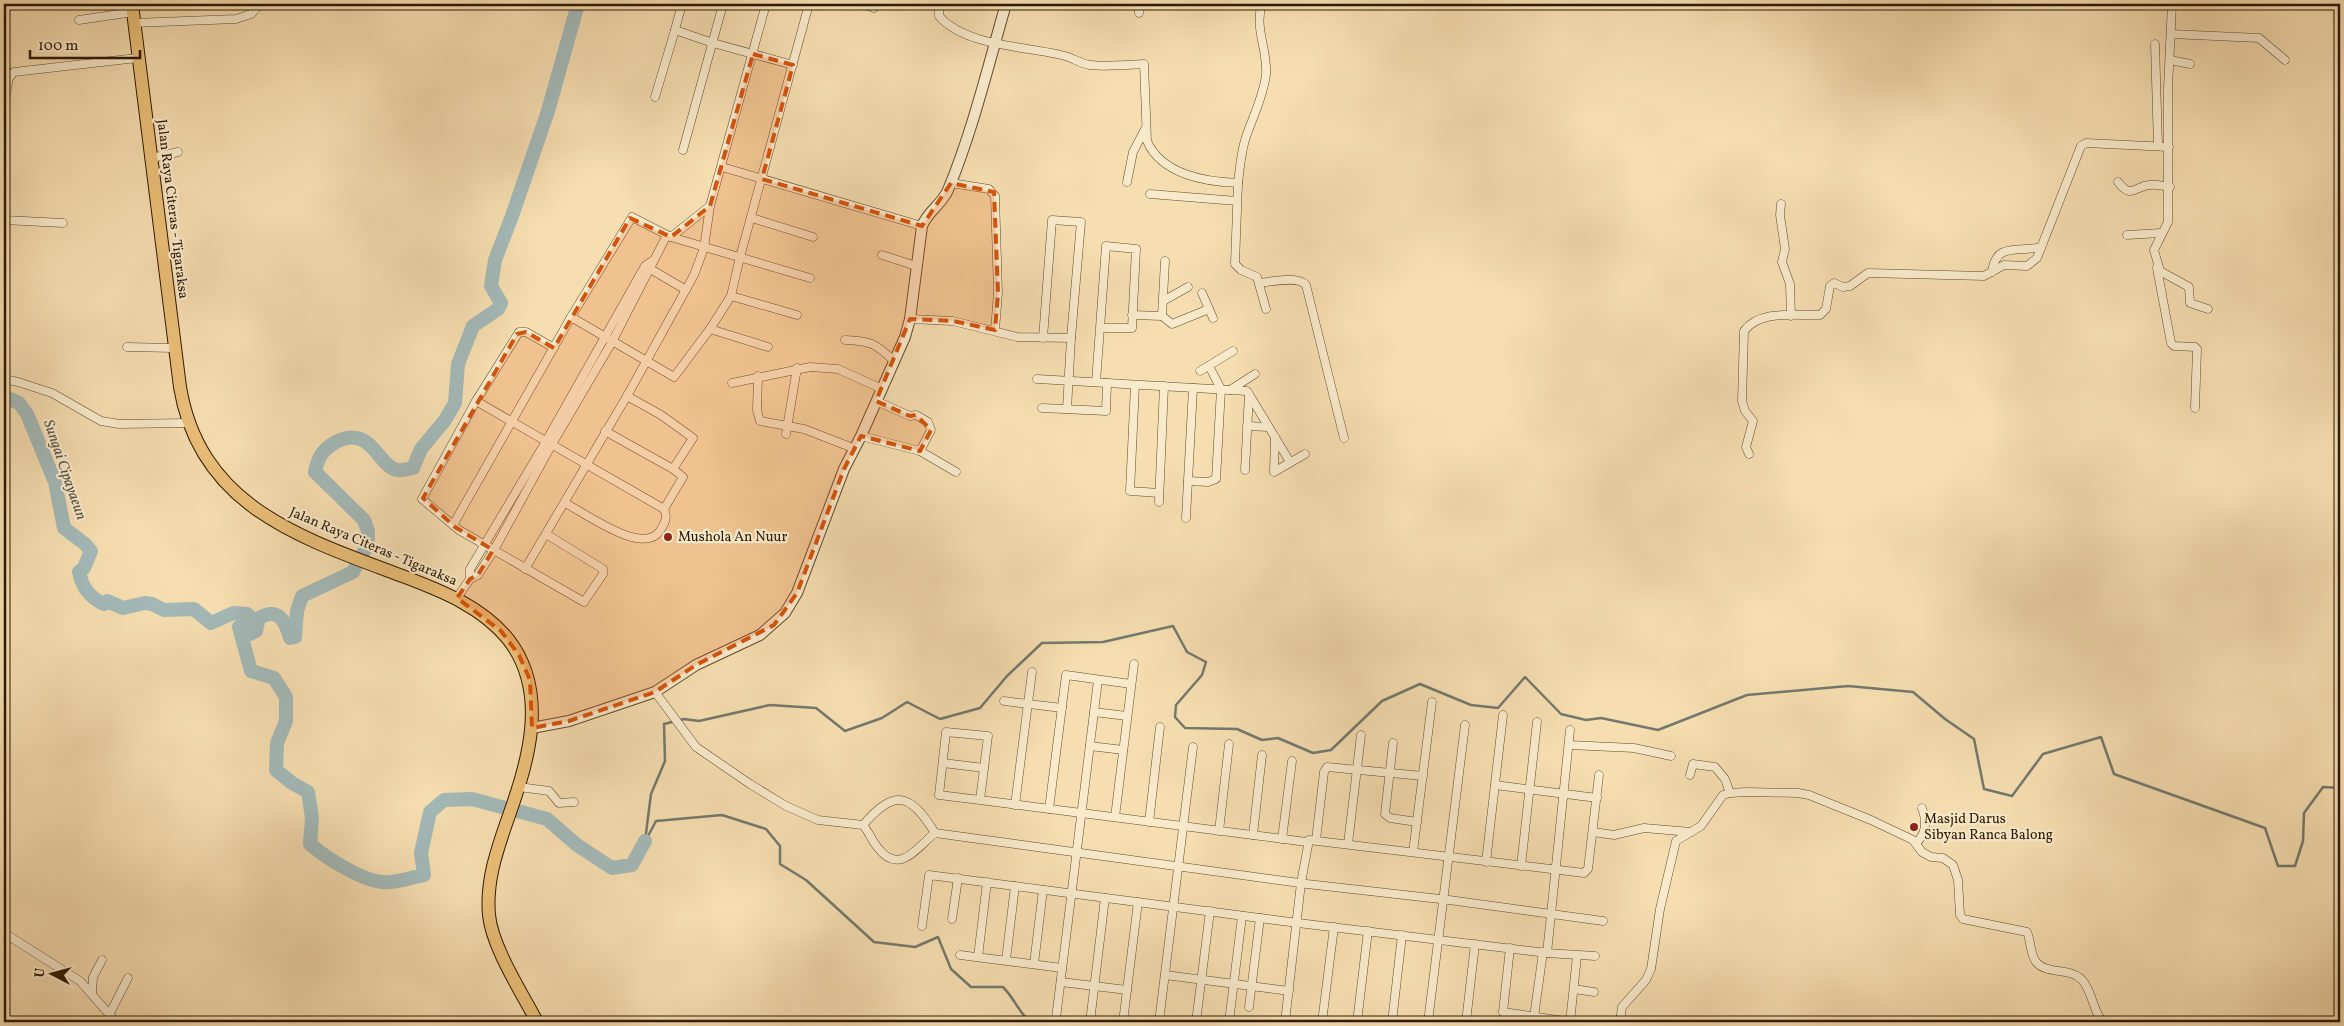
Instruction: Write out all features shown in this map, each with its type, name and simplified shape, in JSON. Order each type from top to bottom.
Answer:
[{"type":"main road","name":"Jalan Raya Citeras - Tigaraksa","points":[[133,13],[137,58],[152,158],[182,401],[188,423],[208,461],[231,490],[246,504],[288,530],[457,598],[501,630],[519,655],[530,680],[533,711],[532,728],[517,791],[497,848],[491,876],[489,916],[504,959],[537,1022]]},
{"type":"street","points":[[79,20],[133,13],[236,20],[251,14],[260,4]]},
{"type":"street","points":[[655,97],[682,4]]},
{"type":"street","points":[[683,150],[723,4]]},
{"type":"street","points":[[525,569],[627,396],[686,290],[704,248],[710,206],[766,4]]},
{"type":"street","points":[[571,317],[674,377],[710,330],[731,296],[809,4]]},
{"type":"street","points":[[862,4],[874,8]]},
{"type":"street","points":[[939,4],[939,16],[943,21],[962,32],[995,44],[1065,56],[1092,65],[1144,64],[1147,141],[1152,152],[1159,160],[1200,180],[1238,183]]},
{"type":"street","points":[[532,728],[569,721],[655,692],[696,665],[760,635],[786,613],[797,592],[817,542],[828,507],[853,448],[861,436],[882,389],[910,319],[922,226],[930,211],[944,198],[951,183],[1006,4]]},
{"type":"street","points":[[1139,4],[1139,13]]},
{"type":"street","points":[[1262,4],[1258,22],[1266,57],[1266,76],[1262,97],[1245,139],[1238,183],[1235,264],[1240,270],[1253,274],[1259,283],[1266,309]]},
{"type":"street","points":[[2172,4],[2168,222],[2154,250],[2170,343],[2174,346],[2195,347],[2197,349],[2195,408]]},
{"type":"street","points":[[675,30],[713,43],[794,65]]},
{"type":"street","points":[[2171,34],[2259,38],[2285,60]]},
{"type":"street","points":[[2155,44],[2158,146]]},
{"type":"street","points":[[4,103],[9,78],[14,72],[137,58]]},
{"type":"street","points":[[2170,60],[2190,64]]},
{"type":"street","points":[[1127,182],[1133,152],[1146,127]]},
{"type":"street","points":[[1749,454],[1746,447],[1753,421],[1745,411],[1742,401],[1744,330],[1751,323],[1761,317],[1820,315],[1826,309],[1830,286],[1834,283],[1850,286],[1868,273],[1984,276],[2004,265],[2027,266],[2032,264],[2037,258],[2081,146],[2086,143],[2169,147]]},
{"type":"street","points":[[152,158],[178,152]]},
{"type":"street","points":[[722,167],[922,226]]},
{"type":"street","points":[[2118,182],[2124,190],[2131,192],[2149,185],[2170,187]]},
{"type":"street","points":[[951,183],[989,189],[995,196],[998,293],[996,330]]},
{"type":"street","points":[[1150,194],[1237,201]]},
{"type":"street","points":[[1781,204],[1780,215],[1785,249],[1782,262],[1790,284],[1791,316]]},
{"type":"street","points":[[457,598],[470,578],[470,569],[548,444],[609,340],[649,265],[669,236],[710,206]]},
{"type":"street","points":[[453,525],[571,317],[631,217],[669,236],[704,248],[810,278]]},
{"type":"street","points":[[752,218],[813,237]]},
{"type":"street","points":[[4,220],[63,223]]},
{"type":"street","points":[[1043,338],[1052,220],[1081,222],[1070,338],[1067,409]]},
{"type":"street","points":[[2127,235],[2161,233]]},
{"type":"street","points":[[1096,382],[1106,246],[1136,248],[1132,328],[1101,328]]},
{"type":"street","points":[[1992,272],[1997,255],[2004,251],[2031,250],[2041,247]]},
{"type":"street","points":[[882,255],[916,266]]},
{"type":"street","points":[[1162,316],[1165,260]]},
{"type":"street","points":[[649,265],[686,290]]},
{"type":"street","points":[[2157,266],[2162,273],[2182,281],[2188,287],[2190,303],[2208,310]]},
{"type":"street","points":[[1259,283],[1301,281],[1306,285],[1344,438]]},
{"type":"street","points":[[1163,301],[1188,288]]},
{"type":"street","points":[[1202,293],[1213,318]]},
{"type":"street","points":[[731,296],[797,315]]},
{"type":"street","points":[[1132,315],[1162,316],[1172,324],[1209,309]]},
{"type":"street","points":[[910,319],[953,321],[996,330],[1017,337],[1070,338]]},
{"type":"street","points":[[710,330],[768,347]]},
{"type":"street","points":[[546,534],[603,569],[603,574],[586,601],[582,603],[484,545],[453,525],[424,502],[423,498],[476,401],[519,332],[526,332],[554,348]]},
{"type":"street","points":[[845,340],[867,341],[881,348],[894,361]]},
{"type":"street","points":[[127,347],[174,348]]},
{"type":"street","points":[[1200,371],[1233,351]]},
{"type":"street","points":[[1188,481],[1208,482],[1216,479],[1221,389],[1209,366]]},
{"type":"street","points":[[732,383],[797,368],[838,368],[882,389]]},
{"type":"street","points":[[786,434],[797,368]]},
{"type":"street","points":[[1230,390],[1256,374]]},
{"type":"street","points":[[758,376],[756,410],[759,419],[764,422],[804,429],[853,448]]},
{"type":"street","points":[[4,379],[52,394],[101,421],[119,424],[188,423]]},
{"type":"street","points":[[1037,379],[1247,391],[1290,462]]},
{"type":"street","points":[[1042,408],[1106,411],[1107,383]]},
{"type":"street","points":[[1135,385],[1130,491],[1159,493]]},
{"type":"street","points":[[1159,502],[1164,386]]},
{"type":"street","points":[[1186,518],[1192,388]]},
{"type":"street","points":[[1245,470],[1249,394]]},
{"type":"street","points":[[627,396],[661,415],[693,438],[673,469]]},
{"type":"street","points":[[476,401],[664,509]]},
{"type":"street","points":[[876,401],[910,416],[916,415],[928,422],[932,430],[920,451]]},
{"type":"street","points":[[1247,426],[1268,427]]},
{"type":"street","points":[[565,503],[626,536],[636,538],[656,536],[666,518],[664,509],[682,477],[673,469],[605,431]]},
{"type":"street","points":[[861,436],[920,451],[956,472]]},
{"type":"street","points":[[1275,437],[1274,472],[1305,454]]},
{"type":"street","points":[[470,578],[478,575],[494,550],[548,444]]},
{"type":"street","points":[[1114,817],[1134,664]]},
{"type":"street","points":[[1015,805],[1032,672]]},
{"type":"street","points":[[1049,809],[1066,675],[1131,684]]},
{"type":"street","points":[[1056,1018],[1098,680]]},
{"type":"street","points":[[655,692],[696,746],[786,806],[818,820],[862,825],[884,856],[898,860],[908,857],[916,852],[935,833]]},
{"type":"street","points":[[1004,701],[1062,708]]},
{"type":"street","points":[[1413,852],[1432,702]]},
{"type":"street","points":[[1094,712],[1127,716]]},
{"type":"street","points":[[1486,862],[1503,715]]},
{"type":"street","points":[[1521,866],[1537,722]]},
{"type":"street","points":[[1428,1022],[1465,725]]},
{"type":"street","points":[[1149,822],[1160,727]]},
{"type":"street","points":[[1534,1018],[1552,914],[1554,870],[1570,730]]},
{"type":"street","points":[[980,800],[988,736],[946,732],[939,795],[1282,839],[1307,842],[1316,840],[1581,874],[1587,872],[1599,775]]},
{"type":"street","points":[[1348,844],[1362,735]]},
{"type":"street","points":[[1393,743],[1386,816],[1417,822]]},
{"type":"street","points":[[1219,831],[1229,744]]},
{"type":"street","points":[[1568,745],[1634,748],[1671,756]]},
{"type":"street","points":[[1090,746],[1123,750]]},
{"type":"street","points":[[1159,1022],[1193,746]]},
{"type":"street","points":[[1253,835],[1262,755]]},
{"type":"street","points":[[1282,839],[1292,761]]},
{"type":"street","points":[[942,763],[984,768]]},
{"type":"street","points":[[1690,775],[1693,764],[1714,767],[1725,779],[1730,793]]},
{"type":"street","points":[[1316,840],[1325,769],[1330,766],[1423,776]]},
{"type":"street","points":[[1495,785],[1596,798]]},
{"type":"street","points":[[517,791],[549,791],[559,803],[574,802]]},
{"type":"street","points":[[1620,1022],[1622,1007],[1646,980],[1651,969],[1660,909],[1676,840],[1701,826],[1722,795],[1730,793],[1798,793],[1809,795],[1871,820],[1916,842],[1922,852],[1943,858],[1953,865],[1958,880],[1960,915],[1963,919],[2027,932],[2036,962],[2043,967],[2073,974],[2083,981],[2096,1015],[2103,1022]]},
{"type":"street","points":[[862,825],[876,809],[886,803],[908,801],[918,808],[935,833],[1301,883],[1444,899],[1603,921]]},
{"type":"street","points":[[1916,842],[1920,839],[1926,825],[1922,808]]},
{"type":"street","points":[[1593,832],[1614,835],[1644,828],[1691,832]]},
{"type":"street","points":[[1286,1022],[1307,842]]},
{"type":"street","points":[[922,926],[929,875],[1298,923],[1577,956],[1595,956]]},
{"type":"street","points":[[952,919],[958,878]]},
{"type":"street","points":[[978,957],[987,882]]},
{"type":"street","points":[[1006,960],[1015,886]]},
{"type":"street","points":[[1034,964],[1043,890]]},
{"type":"street","points":[[1090,1022],[1105,898]]},
{"type":"street","points":[[1123,1022],[1138,902]]},
{"type":"street","points":[[1196,1022],[1210,911]]},
{"type":"street","points":[[1229,1022],[1242,916]]},
{"type":"street","points":[[1249,1007],[1260,918]]},
{"type":"street","points":[[1322,1022],[1334,927]]},
{"type":"street","points":[[1357,1022],[1368,931]]},
{"type":"street","points":[[4,933],[69,973],[92,992],[116,1022]]},
{"type":"street","points":[[1392,1022],[1402,935]]},
{"type":"street","points":[[1466,1022],[1474,944]]},
{"type":"street","points":[[1510,948],[1502,1010],[1506,1018],[1534,1018],[1571,1022],[1577,956]]},
{"type":"street","points":[[960,955],[1062,968]]},
{"type":"street","points":[[92,992],[92,977],[102,960]]},
{"type":"street","points":[[1165,975],[1289,991]]},
{"type":"street","points":[[110,1013],[128,978]]},
{"type":"street","points":[[1061,982],[1127,990]]},
{"type":"street","points":[[1574,989],[1594,992]]},
{"type":"highlighted area","points":[[753,54],[793,65],[762,179],[922,226],[951,183],[994,192],[998,293],[995,330],[953,321],[910,319],[876,401],[910,416],[916,415],[931,430],[920,451],[861,436],[844,469],[797,593],[774,625],[696,665],[655,692],[569,721],[532,728],[530,680],[519,655],[501,631],[457,598],[470,579],[478,575],[493,550],[455,527],[423,498],[517,334],[526,332],[554,348],[630,218],[671,237],[710,206]]},
{"type":"waterway","points":[[241,634],[250,634],[256,631],[259,618],[271,614],[280,617],[286,626],[290,638],[295,637],[297,611],[302,596],[353,572],[368,544],[368,531],[364,520],[315,472],[324,451],[336,442],[348,438],[358,438],[366,442],[390,467],[397,470],[413,468],[421,449],[445,420],[455,403],[458,364],[473,326],[498,309],[501,303],[491,286],[495,260],[548,111],[578,4]]},
{"type":"waterway","name":"Sungai Cipayaeun","points":[[4,399],[10,399],[19,403],[27,414],[55,482],[64,528],[91,551],[84,568],[79,572],[82,582],[91,595],[99,602],[104,604],[107,601],[123,608],[145,603],[164,610],[194,609],[211,623],[233,613],[247,614],[250,617],[247,623],[239,627],[251,671],[274,678],[286,697],[286,721],[277,743],[276,770],[292,783],[308,792],[312,818],[310,844],[325,856],[354,873],[382,882],[392,882],[424,875],[421,853],[430,812],[444,800],[472,799],[547,819],[577,845],[612,868],[632,865],[645,841]]},
{"type":"waterway","points":[[645,841],[651,794],[665,761],[664,724],[684,719],[699,721],[770,705],[816,708],[845,731],[882,718],[907,702],[940,719],[980,708],[1007,676],[1042,643],[1103,642],[1173,626],[1187,652],[1206,662],[1202,675],[1176,705],[1175,717],[1185,728],[1237,729],[1262,740],[1278,738],[1313,753],[1331,750],[1382,701],[1420,684],[1471,705],[1498,708],[1525,677],[1561,714],[1586,720],[1601,718],[1658,730],[1747,695],[1848,686],[1913,692],[1945,719],[1974,739],[1984,789],[2012,796],[2043,754],[2101,737],[2114,774],[2265,828],[2278,866],[2295,866],[2303,841],[2304,813],[2323,787],[2340,788]]},
{"type":"waterway","points":[[647,838],[656,821],[722,815],[766,829],[780,846],[780,864],[806,880],[874,942],[915,947],[938,937],[951,969],[971,987],[1003,987],[1030,1022]]},
{"type":"place","name":"Mushola An Nuur","points":[[668,537]]},
{"type":"place","name":"Masjid Darus Sibyan Ranca Balong","points":[[1914,827]]}]
